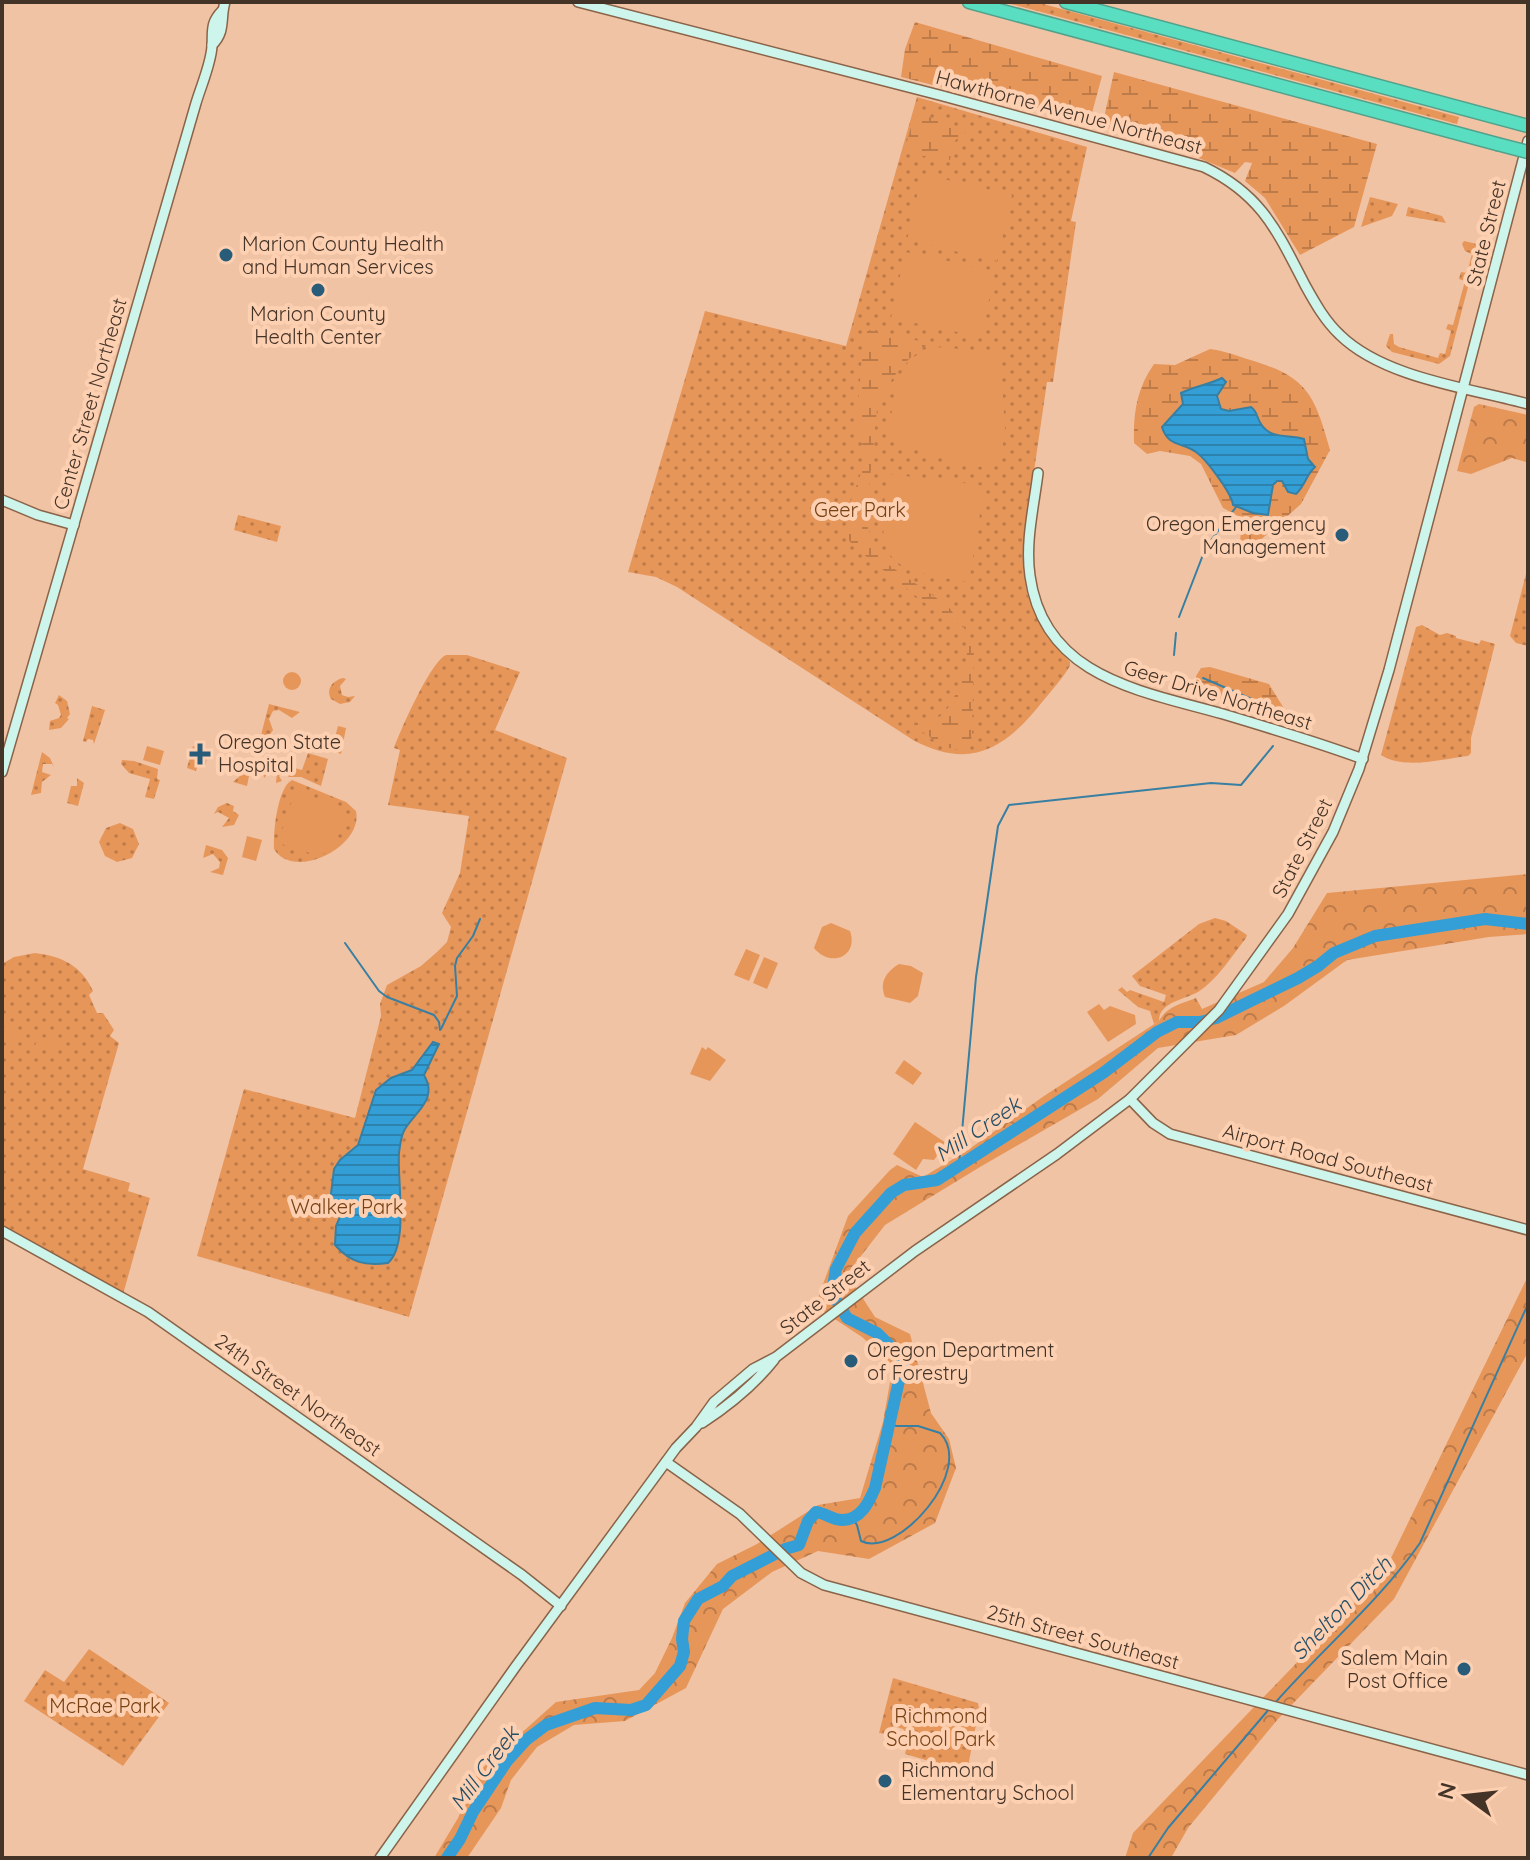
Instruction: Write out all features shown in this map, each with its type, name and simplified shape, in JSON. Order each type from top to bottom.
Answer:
[{"type":"highway","points":[[969,2],[1528,152]]},
{"type":"highway","points":[[1066,2],[1528,126]]},
{"type":"main road","name":"Hawthorne Avenue Northeast","points":[[578,2],[1204,167],[1237,185],[1265,211],[1316,304],[1340,335],[1358,350],[1387,366],[1528,404]]},
{"type":"main road","name":"Center Street Northeast","points":[[2,772],[212,45],[219,39],[224,6]]},
{"type":"main road","name":"State Street","points":[[380,1858],[666,1462],[714,1402],[753,1369],[776,1357],[915,1251],[1057,1154],[1130,1099],[1190,1041],[1268,946],[1301,893],[1333,832],[1363,759],[1465,387],[1528,141]]},
{"type":"main road","name":"Geer Drive Northeast","points":[[1038,473],[1029,544],[1030,578],[1047,625],[1069,654],[1111,681],[1363,759]]},
{"type":"main road","points":[[2,500],[74,525]]},
{"type":"main road","name":"Airport Road Southeast","points":[[1130,1099],[1159,1128],[1181,1137],[1528,1230]]},
{"type":"main road","name":"24th Street Northeast","points":[[2,1231],[158,1319],[509,1566],[561,1606]]},
{"type":"main road","name":"25th Street Southeast","points":[[666,1462],[740,1514],[811,1580],[834,1589],[1528,1775]]},
{"type":"green space","points":[[1004,2],[1036,2],[1459,117],[1457,124]]},
{"type":"green space","points":[[915,22],[1102,76],[1089,124],[901,77],[905,49]]},
{"type":"green space","points":[[1114,72],[1377,144],[1354,227],[1300,255],[1265,198],[1245,181],[1252,163],[1245,162],[1235,173],[1189,154],[1102,127]]},
{"type":"green space","name":"Geer Park","points":[[917,97],[1087,147],[1071,221],[1076,222],[1053,382],[1047,382],[1025,533],[1027,593],[1051,641],[1070,662],[1070,666],[1015,731],[986,750],[970,754],[953,754],[913,740],[677,587],[656,577],[628,572],[705,311],[846,346]]},
{"type":"green space","points":[[915,112],[968,131],[953,142],[950,160],[904,153]]},
{"type":"green space","points":[[922,174],[1012,195],[997,261],[907,240]]},
{"type":"green space","points":[[1370,197],[1398,204],[1392,216],[1361,227]]},
{"type":"green space","points":[[1408,207],[1442,216],[1446,223],[1406,216]]},
{"type":"green space","points":[[1464,241],[1477,244],[1478,249],[1450,356],[1439,364],[1392,352],[1386,346],[1390,334],[1393,334],[1394,344],[1399,347],[1438,358],[1440,353],[1445,354],[1451,331],[1446,329],[1448,324],[1453,325],[1465,281],[1459,279],[1461,272],[1467,273],[1472,254],[1465,251]]},
{"type":"green space","points":[[905,252],[995,271],[981,337],[891,318]]},
{"type":"green space","points":[[868,330],[929,343],[898,372],[877,409],[867,509],[868,529],[883,561],[948,606],[974,642],[972,737],[960,749],[938,742],[916,728],[915,723],[939,717],[950,705],[965,664],[967,648],[964,639],[959,630],[853,546],[847,537],[849,506],[864,465],[865,451],[857,422],[863,340]]},
{"type":"green space","points":[[943,347],[1000,354],[1005,428],[1002,453],[983,467],[958,464],[889,439],[895,394],[904,368],[913,358],[926,351]]},
{"type":"green space","points":[[1210,349],[1267,365],[1295,380],[1305,389],[1319,414],[1330,450],[1301,504],[1255,545],[1240,542],[1242,518],[1223,508],[1201,464],[1190,456],[1160,451],[1147,454],[1134,443],[1137,401],[1154,364],[1175,365]]},
{"type":"green space","points":[[1479,404],[1528,415],[1528,467],[1526,462],[1512,458],[1471,474],[1457,471],[1474,407]]},
{"type":"green space","points":[[888,474],[980,485],[984,489],[969,582],[918,572],[891,556],[885,543],[883,526]]},
{"type":"green space","points":[[238,515],[281,526],[277,542],[234,530]]},
{"type":"green space","points":[[1528,566],[1528,646],[1516,643],[1510,636]]},
{"type":"green space","points":[[1422,625],[1440,635],[1447,633],[1479,644],[1481,640],[1495,644],[1468,756],[1412,763],[1381,755],[1416,627]]},
{"type":"green space","name":"Walker Park","points":[[446,655],[467,655],[520,672],[495,730],[567,758],[409,1317],[197,1256],[244,1089],[355,1118],[387,985],[421,966],[447,942],[451,927],[442,913],[460,873],[469,816],[388,805],[400,750],[394,748],[425,682]]},
{"type":"green space","points":[[1210,667],[1269,684],[1288,715],[1285,717],[1204,694],[1197,689],[1196,676],[1201,668]]},
{"type":"green space","points":[[292,672],[301,681],[292,690],[283,681]]},
{"type":"green space","points":[[346,679],[340,686],[342,695],[355,696],[350,702],[340,704],[331,699],[329,692],[333,683]]},
{"type":"green space","points":[[59,695],[67,701],[69,719],[61,728],[49,730],[50,721],[61,715],[55,703]]},
{"type":"green space","points":[[269,704],[300,712],[292,718],[279,710],[273,711],[269,719],[273,730],[269,736],[260,739]]},
{"type":"green space","points":[[92,706],[105,710],[94,744],[93,740],[83,741]]},
{"type":"green space","points":[[338,726],[346,728],[341,754],[324,747],[328,753],[314,749],[317,737],[334,741]]},
{"type":"green space","points":[[147,746],[164,751],[160,765],[143,760]]},
{"type":"green space","points":[[193,746],[209,751],[205,766],[198,765],[196,771],[187,768]]},
{"type":"green space","points":[[42,752],[50,758],[54,767],[43,764],[42,772],[51,775],[42,782],[41,793],[31,795]]},
{"type":"green space","points":[[308,753],[328,759],[321,786],[301,777],[289,777],[284,772],[279,776],[282,781],[276,783],[277,772],[271,770],[264,778],[261,759],[302,770]]},
{"type":"green space","points":[[229,757],[245,762],[244,768],[250,771],[247,786],[233,782],[240,776],[226,769]]},
{"type":"green space","points":[[122,760],[158,769],[157,779],[160,780],[154,799],[145,797],[150,779],[129,773],[121,764]]},
{"type":"green space","points":[[77,778],[84,783],[78,806],[67,803],[71,786],[77,786]]},
{"type":"green space","points":[[292,780],[346,802],[356,811],[356,824],[349,836],[326,856],[296,862],[284,858],[274,849],[279,801]]},
{"type":"green space","points":[[299,793],[346,808],[335,844],[327,853],[313,854],[278,843],[294,795]]},
{"type":"green space","points":[[227,803],[234,806],[233,811],[239,815],[234,825],[222,827],[229,818],[218,812],[214,814],[218,807]]},
{"type":"green space","points":[[120,823],[133,829],[139,844],[132,858],[117,862],[105,856],[99,842],[106,828]]},
{"type":"green space","points":[[247,836],[262,840],[256,861],[242,857]]},
{"type":"green space","points":[[206,845],[222,850],[228,858],[223,875],[210,872],[219,868],[220,862],[213,854],[203,858]]},
{"type":"green space","points":[[1528,874],[1528,934],[1489,937],[1347,960],[1284,1006],[1236,1035],[1158,1048],[1098,1099],[885,1225],[847,1274],[875,1317],[910,1334],[931,1413],[949,1439],[956,1468],[935,1523],[869,1559],[818,1551],[772,1572],[723,1609],[686,1688],[625,1721],[574,1725],[537,1747],[511,1780],[501,1808],[467,1858],[434,1858],[458,1818],[478,1772],[556,1702],[639,1690],[655,1673],[685,1603],[717,1564],[757,1544],[818,1505],[860,1498],[883,1422],[893,1365],[862,1337],[815,1306],[848,1216],[890,1170],[897,1165],[923,1177],[1159,1021],[1170,1009],[1196,998],[1202,1009],[1264,982],[1293,948],[1327,893]]},
{"type":"green space","points":[[1215,918],[1226,921],[1247,935],[1246,938],[1212,981],[1198,992],[1173,1002],[1154,1024],[1150,1011],[1138,1007],[1118,990],[1122,987],[1127,992],[1130,990],[1164,1002],[1166,995],[1140,986],[1132,976],[1199,924]]},
{"type":"green space","points":[[831,923],[850,931],[850,947],[841,957],[828,957],[814,948],[822,927]]},
{"type":"green space","points":[[746,949],[760,955],[749,981],[734,975]]},
{"type":"green space","points":[[35,953],[62,960],[83,975],[93,991],[89,995],[97,1013],[103,1013],[114,1030],[110,1036],[119,1043],[83,1169],[130,1183],[128,1191],[150,1198],[122,1298],[2,1231],[2,964],[14,957]]},
{"type":"green space","points":[[764,957],[778,963],[767,989],[753,983]]},
{"type":"green space","points":[[899,964],[923,973],[918,996],[910,1003],[885,997],[883,992],[885,978]]},
{"type":"green space","points":[[1099,1004],[1104,1010],[1110,1006],[1135,1015],[1136,1024],[1108,1042],[1087,1012]]},
{"type":"green space","points":[[3,1026],[26,1032],[23,1043],[2,1037]]},
{"type":"green space","points":[[38,1036],[60,1042],[58,1052],[35,1046]]},
{"type":"green space","points":[[702,1047],[706,1050],[708,1047],[726,1060],[710,1081],[690,1074]]},
{"type":"green space","points":[[904,1060],[922,1073],[913,1085],[895,1073]]},
{"type":"green space","points":[[915,1122],[946,1143],[934,1160],[923,1159],[916,1170],[893,1154]]},
{"type":"green space","points":[[1528,1276],[1528,1352],[1394,1599],[1278,1719],[1188,1828],[1171,1858],[1125,1858],[1133,1833],[1355,1602],[1390,1560]]},
{"type":"green space","name":"McRae Park","points":[[89,1649],[169,1703],[123,1766],[24,1701],[45,1670],[64,1682]]},
{"type":"green space","points":[[126,1678],[143,1689],[136,1699],[119,1688]]},
{"type":"green space","name":"Richmond School Park","points":[[893,1678],[978,1703],[967,1772],[905,1754],[909,1737],[903,1729],[894,1726],[885,1734],[879,1733]]},
{"type":"water","points":[[1222,378],[1226,382],[1217,396],[1221,409],[1229,411],[1251,407],[1265,429],[1281,436],[1304,439],[1308,459],[1315,467],[1296,494],[1288,492],[1282,481],[1273,485],[1268,515],[1233,505],[1224,486],[1206,462],[1196,452],[1168,438],[1162,427],[1183,404],[1181,393]]},
{"type":"water","points":[[433,1042],[439,1044],[424,1075],[428,1083],[427,1098],[405,1129],[400,1143],[401,1211],[394,1254],[388,1263],[359,1262],[335,1245],[340,1217],[334,1211],[331,1194],[334,1169],[358,1145],[376,1090],[391,1078],[412,1070]]},
{"type":"waterway","points":[[1179,617],[1206,547],[1236,507]]},
{"type":"waterway","points":[[1174,655],[1176,633]]},
{"type":"waterway","points":[[1203,678],[1279,711]]},
{"type":"waterway","points":[[959,1165],[976,977],[998,826],[1009,805],[1211,783],[1241,785],[1273,746]]},
{"type":"waterway","points":[[441,1029],[457,996],[457,958],[473,936],[480,919]]},
{"type":"waterway","name":"Mill Creek","points":[[447,1858],[507,1761],[526,1740],[546,1725],[595,1708],[631,1710],[646,1705],[680,1666],[684,1652],[684,1621],[698,1599],[723,1586],[732,1576],[799,1545],[808,1521],[816,1512],[839,1520],[849,1519],[859,1514],[867,1504],[875,1488],[903,1363],[877,1333],[847,1318],[832,1293],[836,1269],[855,1233],[891,1193],[904,1185],[937,1180],[1103,1073],[1157,1032],[1177,1022],[1216,1018],[1298,978],[1334,953],[1375,936],[1485,919],[1528,924]]},
{"type":"waterway","points":[[345,943],[379,991],[434,1015],[440,1030]]},
{"type":"waterway","name":"Shelton Ditch","points":[[1275,1703],[1386,1586],[1420,1543],[1528,1304]]},
{"type":"waterway","points":[[852,1518],[861,1541],[876,1543],[894,1537],[912,1524],[941,1488],[948,1468],[948,1449],[940,1433],[918,1426],[896,1426],[891,1423]]},
{"type":"waterway","name":"Shelton Ditch","points":[[1148,1858],[1168,1828],[1270,1708]]},
{"type":"place","name":"Marion County Health and Human Services","points":[[226,255]]},
{"type":"place","name":"Marion County Health Center","points":[[318,290]]},
{"type":"place","name":"Oregon Emergency Management","points":[[1342,535]]},
{"type":"place","name":"Oregon State Hospital","points":[[200,754]]},
{"type":"place","name":"Oregon Department of Forestry","points":[[851,1361]]},
{"type":"place","name":"Salem Main Post Office","points":[[1464,1669]]},
{"type":"place","name":"Richmond Elementary School","points":[[885,1781]]}]
